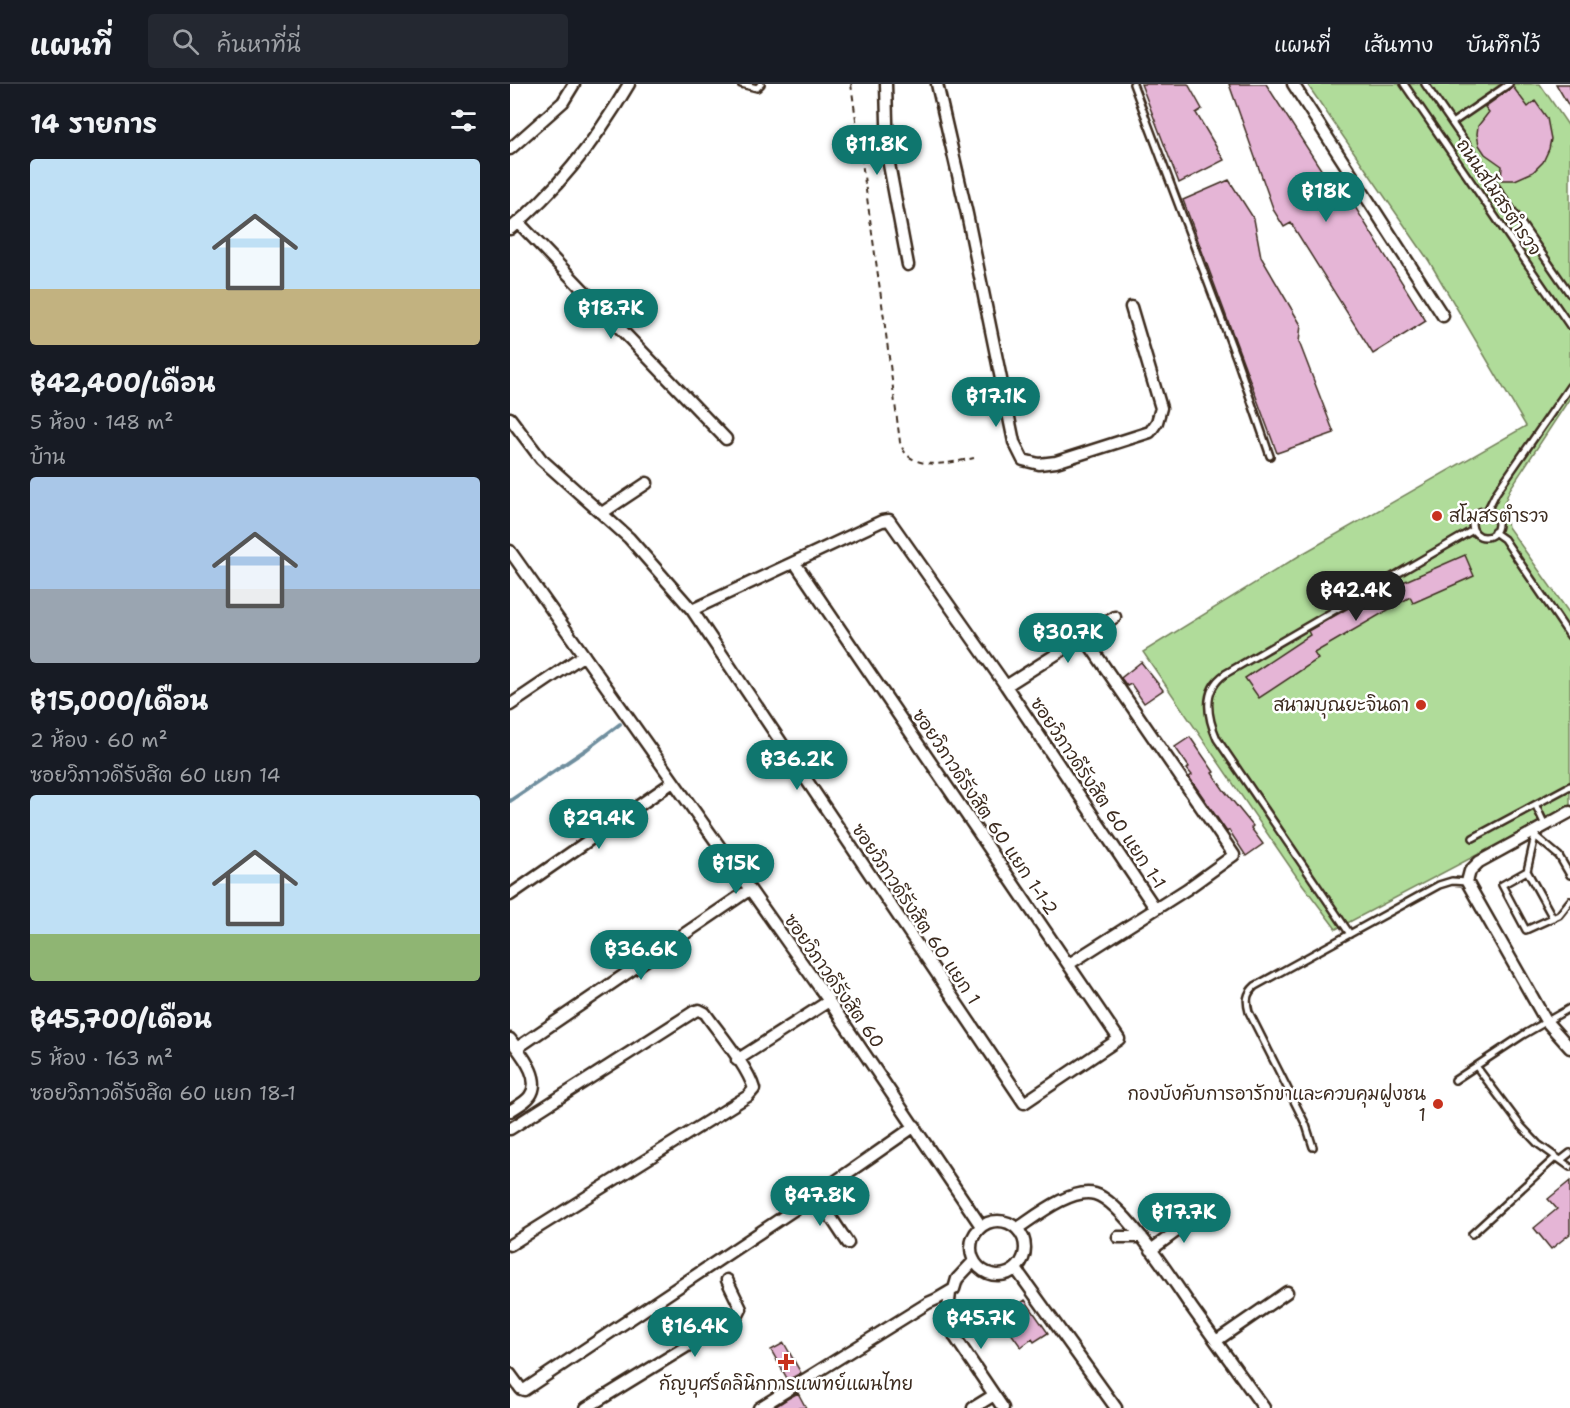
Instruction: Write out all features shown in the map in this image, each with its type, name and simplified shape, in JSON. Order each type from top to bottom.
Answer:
[{"type":"street","points":[[510,150],[563,102],[574,84]]},
{"type":"street","points":[[629,84],[590,144],[514,226],[726,438]]},
{"type":"street","points":[[886,84],[888,159],[908,264]]},
{"type":"street","points":[[937,84],[1014,442],[1023,460],[1039,464],[1056,462],[1150,432],[1157,422],[1161,408],[1131,307]]},
{"type":"street","points":[[1293,84],[1443,316]]},
{"type":"street","name":"ซอยวิภาวดีรังสิต 60 แยก 1","points":[[510,418],[542,459],[629,538],[692,610],[1024,1104],[1078,1067]]},
{"type":"street","points":[[602,513],[647,483]]},
{"type":"street","name":"ซอยวิภาวดีรังสิต 60 แยก 1-1","points":[[692,610],[882,521],[889,520],[1006,686],[1155,908]]},
{"type":"street","name":"ซอยวิภาวดีรังสิต 60","points":[[511,555],[829,1001],[981,1226]]},
{"type":"street","name":"ซอยวิภาวดีรังสิต 60 แยก 1-1-2","points":[[795,563],[1119,1039],[1078,1067]]},
{"type":"street","points":[[1006,686],[1115,617]]},
{"type":"street","points":[[1069,964],[1234,855],[1084,637]]},
{"type":"street","points":[[510,705],[584,655]]},
{"type":"street","points":[[510,895],[673,782]]},
{"type":"street","points":[[1570,812],[1545,825],[1533,835],[1479,862],[1470,871],[1467,882],[1546,1021],[1570,1048]]},
{"type":"street","points":[[517,1048],[749,890]]},
{"type":"street","points":[[738,1060],[829,1001]]},
{"type":"street","points":[[510,1129],[699,1010],[705,1013],[738,1060],[754,1089],[748,1095],[512,1240]]},
{"type":"street","points":[[510,1039],[530,1067],[534,1082],[531,1096],[510,1111]]},
{"type":"street","points":[[510,1374],[524,1390],[915,1126]]},
{"type":"street","points":[[1018,1228],[1055,1204],[1079,1193],[1095,1194],[1109,1201],[1142,1237],[1264,1408]]},
{"type":"street","points":[[816,1195],[848,1242]]},
{"type":"street","points":[[1151,1250],[1200,1214]]},
{"type":"street","points":[[1003,1221],[1018,1228],[1026,1244],[1022,1262],[1016,1269],[1002,1275],[993,1275],[979,1267],[974,1261],[971,1242],[981,1226],[988,1222],[1003,1221]]},
{"type":"street","points":[[1118,1237],[1142,1237]]},
{"type":"street","points":[[759,1408],[928,1303],[950,1293],[957,1279],[974,1261]]},
{"type":"street","points":[[1016,1269],[1116,1408]]},
{"type":"street","points":[[586,1408],[738,1315],[741,1309],[740,1303],[727,1280]]},
{"type":"street","points":[[1216,1341],[1287,1292]]},
{"type":"street","points":[[950,1293],[948,1310],[955,1337],[1003,1408]]},
{"type":"street","points":[[973,1408],[994,1395]]},
{"type":"lane","points":[[741,84],[757,88],[761,84]]},
{"type":"lane","points":[[1133,84],[1237,360],[1270,456]]},
{"type":"lane","name":"ถนนสโมสรตำรวจ","points":[[1404,84],[1570,326]]},
{"type":"lane","name":"ถนนสโมสรตำรวจ","points":[[1425,84],[1570,294]]},
{"type":"lane","points":[[1452,123],[1509,84]]},
{"type":"lane","points":[[1473,530],[1472,522],[1475,515],[1487,511],[1496,493],[1570,386]]},
{"type":"lane","points":[[1473,530],[1483,536],[1494,532],[1497,519],[1495,515],[1487,511]]},
{"type":"lane","points":[[1350,934],[1217,739],[1209,721],[1208,708],[1212,689],[1217,680],[1225,674],[1473,530]]},
{"type":"lane","points":[[1494,532],[1504,539],[1569,634]]},
{"type":"lane","points":[[1473,838],[1570,786]]},
{"type":"lane","points":[[1536,806],[1545,825]]},
{"type":"lane","points":[[1553,918],[1527,871],[1533,835],[1559,856],[1570,875]]},
{"type":"lane","points":[[1527,871],[1502,885],[1526,930],[1559,915],[1570,901]]},
{"type":"lane","points":[[1313,1147],[1306,1125],[1249,1012],[1246,1001],[1249,992],[1439,885],[1452,881],[1467,882]]},
{"type":"lane","points":[[1455,1080],[1570,1008]]},
{"type":"lane","points":[[1476,1066],[1521,1126],[1542,1149],[1570,1167]]},
{"type":"lane","points":[[1472,1234],[1558,1159],[1570,1153]]},
{"type":"path","points":[[850,84],[884,311],[900,442],[906,455],[922,462],[947,464],[974,459]]},
{"type":"green space","name":"สโมสรตำรวจ","points":[[1307,84],[1540,84],[1570,128],[1570,398],[1510,489],[1503,506],[1508,527],[1570,614],[1570,806],[1336,929],[1297,877],[1143,652],[1302,554],[1526,426],[1429,261]]},
{"type":"building","points":[[1141,84],[1188,84],[1202,109],[1196,113],[1224,160],[1179,183]]},
{"type":"building","points":[[1229,84],[1266,84],[1340,199],[1347,194],[1426,321],[1373,354],[1291,223],[1284,227],[1274,211]]},
{"type":"building","points":[[1556,84],[1570,84],[1570,108]]},
{"type":"building","points":[[1513,87],[1528,107],[1535,101],[1547,118],[1551,139],[1543,162],[1533,172],[1515,180],[1501,180],[1502,166],[1485,154],[1479,145],[1478,126],[1489,112],[1485,107]]},
{"type":"building","points":[[1229,180],[1254,219],[1261,257],[1301,325],[1299,342],[1334,433],[1277,453],[1183,200]]},
{"type":"building","points":[[1465,555],[1474,576],[1413,603],[1410,597],[1314,653],[1318,659],[1259,698],[1245,678],[1310,635],[1308,631],[1392,583],[1394,586]]},
{"type":"building","points":[[1141,662],[1163,690],[1144,703],[1131,684],[1127,686],[1121,678]]},
{"type":"building","points":[[1190,737],[1214,772],[1212,773],[1253,826],[1251,828],[1263,844],[1246,856],[1189,777],[1192,775],[1187,769],[1189,767],[1175,747]]},
{"type":"building","points":[[1570,1181],[1570,1234],[1551,1249],[1534,1228],[1557,1209],[1548,1199]]},
{"type":"building","points":[[1025,1300],[1048,1333],[1034,1342],[1032,1339],[1021,1347],[1000,1318]]},
{"type":"building","name":"กัญบุศร์คลินิกการแพทย์แผนไทย","points":[[784,1343],[801,1373],[788,1380],[771,1350]]},
{"type":"building","points":[[798,1393],[806,1408],[773,1408],[787,1399]]},
{"type":"waterway","points":[[510,801],[620,724]]},
{"type":"place","name":"สโมสรตำรวจ","points":[[1437,516]]},
{"type":"place","name":"สนามบุณยะจินดา","points":[[1421,705]]},
{"type":"place","name":"กองบังคับการอารักขาและควบคุมฝูงชน 1","points":[[1438,1104]]},
{"type":"place","name":"กัญบุศร์คลินิกการแพทย์แผนไทย","points":[[786,1362]]}]
